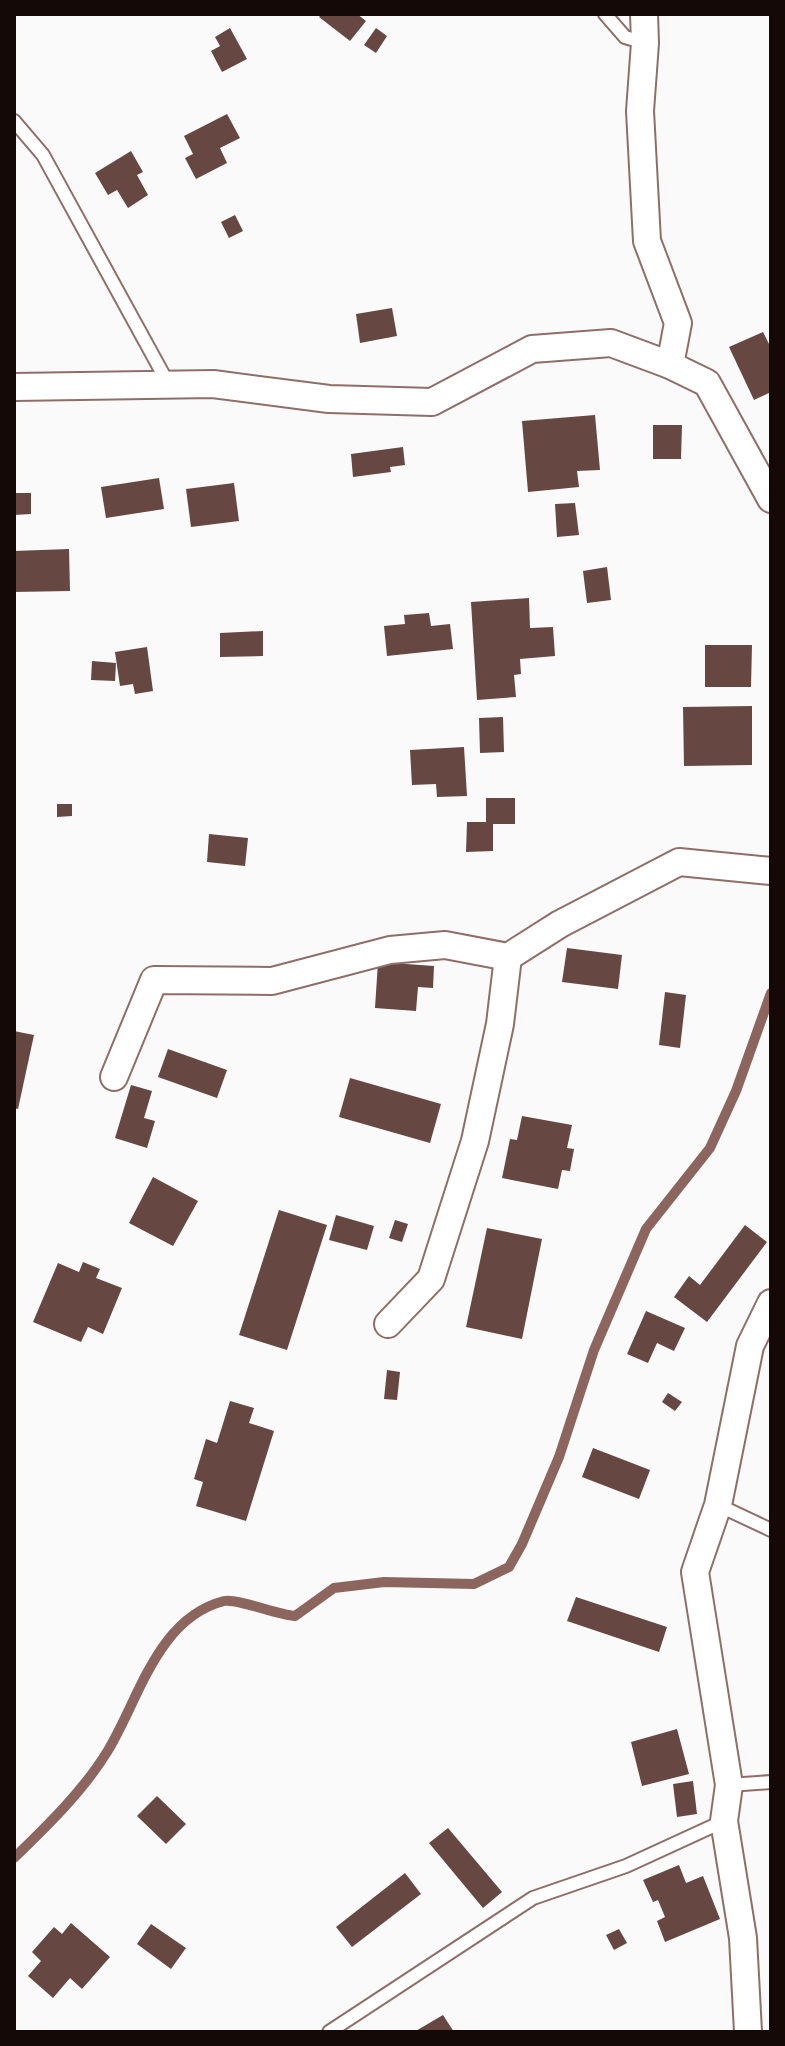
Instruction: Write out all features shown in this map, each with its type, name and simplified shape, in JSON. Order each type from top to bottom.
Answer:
[{"type":"street","points":[[644,14],[640,111],[647,241],[678,323],[670,365]]},
{"type":"street","points":[[14,387],[213,384],[329,399],[432,402],[532,349],[611,343],[707,383],[771,499]]},
{"type":"street","points":[[114,1077],[154,980],[272,981],[390,950],[445,945],[508,957],[560,924],[679,862],[771,871]]},
{"type":"street","points":[[388,1324],[431,1279],[475,1141],[500,1024],[508,957]]},
{"type":"street","points":[[748,2032],[743,1938],[724,1821],[729,1785],[695,1572],[718,1505],[750,1346],[771,1303]]},
{"type":"lane","points":[[605,14],[625,37],[645,43]]},
{"type":"lane","points":[[14,121],[43,155],[169,385]]},
{"type":"lane","points":[[718,1505],[771,1530]]},
{"type":"lane","points":[[729,1785],[771,1782]]},
{"type":"lane","points":[[329,2032],[533,1898],[626,1866],[724,1821]]},
{"type":"building","points":[[322,14],[357,14],[366,21],[350,41],[319,17]]},
{"type":"building","points":[[230,28],[247,59],[222,72],[211,51],[220,46],[215,37]]},
{"type":"building","points":[[376,28],[387,36],[376,53],[364,45]]},
{"type":"building","points":[[227,114],[240,138],[220,148],[227,163],[196,179],[185,158],[193,154],[184,136]]},
{"type":"building","points":[[131,151],[143,172],[137,175],[148,195],[128,208],[117,190],[108,195],[95,173]]},
{"type":"building","points":[[235,215],[243,231],[229,238],[221,222]]},
{"type":"building","points":[[392,308],[397,336],[360,343],[356,314]]},
{"type":"building","points":[[763,332],[771,348],[771,392],[754,400],[729,347]]},
{"type":"building","points":[[595,415],[600,470],[577,471],[579,487],[528,492],[522,421]]},
{"type":"building","points":[[653,425],[682,425],[681,459],[653,459]]},
{"type":"building","points":[[403,447],[405,465],[390,467],[391,472],[353,477],[351,454]]},
{"type":"building","points":[[159,478],[164,509],[106,518],[101,487]]},
{"type":"building","points":[[234,483],[239,521],[191,527],[186,489]]},
{"type":"building","points":[[14,493],[31,493],[31,514],[14,515]]},
{"type":"building","points":[[575,503],[579,535],[557,537],[555,504]]},
{"type":"building","points":[[69,549],[70,591],[14,592],[14,551]]},
{"type":"building","points":[[607,567],[611,600],[587,603],[583,571]]},
{"type":"building","points":[[529,598],[530,628],[553,627],[555,656],[520,659],[521,674],[514,675],[516,697],[477,700],[471,602]]},
{"type":"building","points":[[429,613],[431,626],[450,624],[453,649],[387,656],[384,626],[405,624],[404,615]]},
{"type":"building","points":[[263,631],[263,656],[220,657],[220,633]]},
{"type":"building","points":[[705,645],[752,645],[751,687],[705,687]]},
{"type":"building","points":[[147,647],[153,691],[135,694],[133,684],[120,686],[115,652]]},
{"type":"building","points":[[92,661],[116,663],[115,681],[91,680]]},
{"type":"building","points":[[752,706],[752,765],[684,766],[683,707]]},
{"type":"building","points":[[503,717],[504,752],[480,753],[479,718]]},
{"type":"building","points":[[464,747],[467,796],[437,797],[436,784],[412,785],[410,750]]},
{"type":"building","points":[[486,798],[515,798],[515,824],[493,824],[493,851],[466,852],[467,822],[486,822]]},
{"type":"building","points":[[57,804],[72,804],[72,816],[57,817]]},
{"type":"building","points":[[209,834],[248,838],[245,866],[207,862]]},
{"type":"building","points":[[567,948],[622,955],[618,989],[562,982]]},
{"type":"building","points":[[378,962],[434,966],[433,988],[418,987],[416,1011],[375,1008]]},
{"type":"building","points":[[665,992],[686,995],[680,1048],[659,1045]]},
{"type":"building","points":[[14,1031],[34,1035],[18,1109],[14,1108]]},
{"type":"building","points":[[168,1049],[227,1070],[217,1098],[158,1077]]},
{"type":"building","points":[[350,1078],[441,1104],[430,1143],[339,1117]]},
{"type":"building","points":[[131,1085],[152,1091],[144,1118],[155,1121],[147,1148],[115,1138]]},
{"type":"building","points":[[522,1116],[572,1125],[567,1148],[574,1149],[570,1171],[562,1170],[558,1189],[502,1178],[510,1139],[517,1140]]},
{"type":"building","points":[[153,1177],[198,1201],[173,1246],[129,1223]]},
{"type":"building","points":[[279,1210],[327,1225],[287,1350],[239,1335]]},
{"type":"building","points":[[336,1215],[374,1226],[367,1250],[329,1240]]},
{"type":"building","points":[[395,1220],[408,1224],[402,1242],[389,1238]]},
{"type":"building","points":[[745,1225],[767,1242],[707,1322],[674,1297],[689,1276],[700,1285]]},
{"type":"building","points":[[487,1228],[542,1239],[522,1339],[466,1327]]},
{"type":"building","points":[[83,1262],[100,1269],[96,1278],[122,1288],[103,1334],[88,1327],[81,1342],[33,1322],[58,1263],[79,1272]]},
{"type":"building","points":[[646,1311],[685,1328],[674,1351],[657,1343],[648,1363],[627,1354]]},
{"type":"building","points":[[387,1370],[400,1372],[397,1400],[384,1399]]},
{"type":"building","points":[[668,1393],[682,1402],[675,1411],[662,1402]]},
{"type":"building","points":[[230,1401],[254,1408],[249,1423],[274,1431],[246,1521],[196,1506],[203,1482],[194,1479],[206,1439],[217,1443]]},
{"type":"building","points":[[593,1448],[650,1470],[639,1499],[582,1477]]},
{"type":"building","points":[[576,1597],[667,1627],[659,1652],[567,1621]]},
{"type":"building","points":[[677,1729],[689,1774],[642,1786],[631,1742]]},
{"type":"building","points":[[693,1781],[697,1814],[677,1817],[673,1784]]},
{"type":"building","points":[[157,1796],[186,1824],[166,1844],[137,1816]]},
{"type":"building","points":[[448,1828],[502,1892],[483,1908],[429,1843]]},
{"type":"building","points":[[679,1865],[686,1883],[703,1876],[720,1919],[665,1942],[657,1921],[665,1917],[658,1900],[653,1902],[643,1880]]},
{"type":"building","points":[[405,1873],[421,1894],[352,1947],[336,1927]]},
{"type":"building","points":[[71,1923],[110,1957],[82,1989],[70,1978],[53,1998],[28,1976],[41,1961],[32,1952],[54,1927],[62,1934]]},
{"type":"building","points":[[151,1924],[186,1948],[171,1969],[137,1944]]},
{"type":"building","points":[[619,1929],[627,1943],[614,1950],[606,1935]]},
{"type":"building","points":[[443,2015],[454,2032],[414,2032]]},
{"type":"waterway","points":[[14,1858],[87,1781],[107,1752],[152,1663],[182,1624],[201,1610],[230,1601],[295,1616],[334,1588],[384,1582],[474,1584],[509,1567],[559,1457],[594,1350],[646,1229],[710,1148],[736,1091],[771,993]]}]
